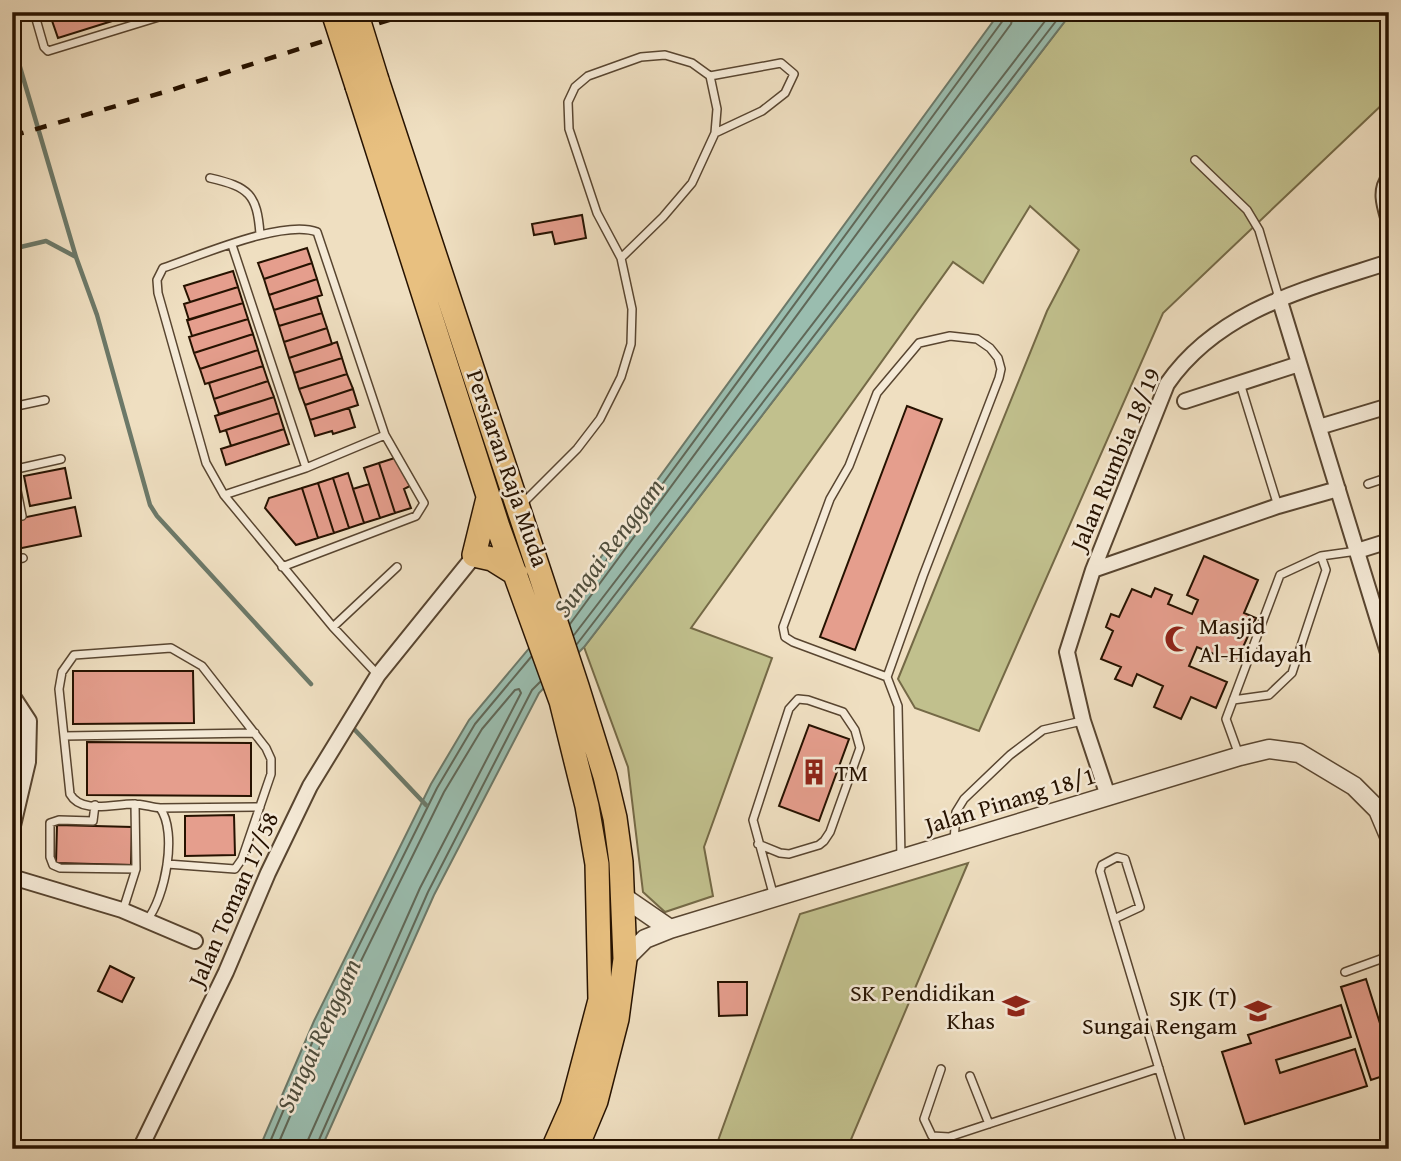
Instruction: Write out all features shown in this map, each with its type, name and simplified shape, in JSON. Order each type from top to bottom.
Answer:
[{"type":"main road","name":"Persiaran Raja Muda","points":[[333,12],[367,83],[519,507],[552,609],[569,694],[597,864],[600,1000],[572,1106],[552,1149]]},
{"type":"main road","name":"Persiaran Raja Muda","points":[[356,12],[367,83],[498,527],[536,626],[605,776],[615,818],[625,959],[617,1019],[599,1089],[576,1149]]},
{"type":"main road","points":[[488,495],[487,509],[474,555],[502,563],[516,574]]},
{"type":"street","points":[[1389,178],[1385,183],[1383,201],[1389,221]]},
{"type":"street","name":"Jalan Rumbia 18/19","points":[[1108,796],[1083,720],[1067,652],[1093,570],[1167,384],[1178,369],[1224,327],[1279,298],[1389,262]]},
{"type":"street","points":[[1279,298],[1389,656]]},
{"type":"street","points":[[1185,401],[1299,363]]},
{"type":"street","points":[[1319,427],[1389,406]]},
{"type":"street","points":[[1093,570],[1278,506],[1338,489]]},
{"type":"street","name":"Jalan Toman 17/58","points":[[140,1149],[226,972],[268,873],[310,786],[378,675],[474,555],[519,507]]},
{"type":"street","points":[[1357,551],[1389,541]]},
{"type":"street","points":[[12,695],[29,720],[28,762],[12,830]]},
{"type":"street","name":"Jalan Pinang 18/1","points":[[625,959],[645,939],[670,929],[1269,749],[1299,753],[1354,786],[1378,810],[1389,836]]},
{"type":"street","points":[[12,877],[122,910],[195,941]]},
{"type":"street","points":[[622,896],[670,929]]},
{"type":"lane","points":[[34,12],[44,47],[48,51],[175,12]]},
{"type":"lane","points":[[519,507],[577,449],[600,419],[621,377],[631,344],[632,309],[621,258],[597,214],[569,129],[568,102],[575,88],[588,76],[640,57],[665,55],[692,63],[710,76],[717,109],[715,133],[692,183],[663,217],[621,258]]},
{"type":"lane","points":[[710,76],[781,63],[794,74],[785,93],[762,111],[715,133]]},
{"type":"lane","points":[[1195,160],[1247,210],[1259,230],[1279,298]]},
{"type":"lane","points":[[210,178],[240,187],[253,197],[260,234]]},
{"type":"lane","points":[[282,567],[416,516],[424,503],[385,435],[317,232],[306,228],[260,234],[163,268],[157,280],[158,293],[205,463],[224,495],[282,567],[378,675]]},
{"type":"lane","points":[[232,245],[306,468]]},
{"type":"lane","points":[[887,677],[793,642],[785,637],[783,627],[830,499],[849,466],[877,393],[919,343],[950,336],[977,338],[998,358],[1001,369],[999,378],[887,677],[898,706],[901,859]]},
{"type":"lane","points":[[1240,383],[1278,506]]},
{"type":"lane","points":[[12,407],[45,400]]},
{"type":"lane","points":[[224,495],[306,468],[385,435]]},
{"type":"lane","points":[[22,516],[12,470],[61,459]]},
{"type":"lane","points":[[1368,484],[1389,477]]},
{"type":"lane","points":[[1240,756],[1226,719],[1280,575],[1321,556],[1357,551]]},
{"type":"lane","points":[[1233,700],[1269,695],[1292,673],[1326,569],[1321,556]]},
{"type":"lane","points":[[12,560],[23,558]]},
{"type":"lane","points":[[333,627],[397,567]]},
{"type":"lane","points":[[167,864],[235,869],[242,859],[260,807],[271,774],[271,759],[255,733],[202,666],[171,648],[74,654],[62,672],[59,689],[70,794],[74,801],[84,806],[135,804],[160,808],[260,807]]},
{"type":"lane","points":[[758,844],[789,854],[819,845],[830,832],[860,748],[855,730],[843,712],[798,699],[789,709],[753,820],[758,844],[774,897]]},
{"type":"lane","points":[[954,843],[956,812],[964,799],[1010,755],[1043,730],[1083,720]]},
{"type":"lane","points":[[64,736],[255,733]]},
{"type":"lane","points":[[122,910],[136,869],[135,804]]},
{"type":"lane","points":[[95,805],[93,821],[59,820],[50,823],[50,857],[53,865],[60,868],[136,869]]},
{"type":"lane","points":[[147,920],[160,895],[167,864],[168,825],[160,808]]},
{"type":"lane","points":[[1114,919],[1139,907],[1125,859],[1117,857],[1102,865],[1100,871],[1114,919],[1183,1149]]},
{"type":"lane","points":[[1345,972],[1389,956]]},
{"type":"lane","points":[[941,1069],[924,1119],[932,1136],[949,1137],[1159,1068]]},
{"type":"lane","points":[[971,1076],[989,1124]]},
{"type":"shaded area","points":[[1072,12],[1389,12],[1389,98],[1163,313],[979,731],[915,708],[898,679],[1047,311],[1079,250],[1030,206],[983,283],[953,262],[691,628],[772,658],[704,847],[713,896],[665,912],[643,892],[628,767],[584,647]]},
{"type":"shaded area","points":[[968,863],[847,1149],[715,1149],[800,914]]},
{"type":"water","name":"Sungai Renggam","points":[[1000,12],[1072,12],[584,647],[539,693],[434,895],[321,1149],[259,1149],[314,1021],[431,784],[469,720],[568,602]]},
{"type":"building","points":[[49,12],[141,12],[58,38]]},
{"type":"building","points":[[582,215],[586,238],[555,244],[552,232],[534,235],[532,224]]},
{"type":"building","points":[[307,248],[312,263],[264,279],[258,263]]},
{"type":"building","points":[[312,263],[317,279],[269,295],[264,279]]},
{"type":"building","points":[[233,271],[238,287],[190,302],[184,286]]},
{"type":"building","points":[[317,279],[322,295],[274,310],[269,295]]},
{"type":"building","points":[[238,287],[243,303],[189,320],[184,304]]},
{"type":"building","points":[[317,297],[322,313],[279,326],[274,310]]},
{"type":"building","points":[[243,303],[248,319],[192,336],[187,320]]},
{"type":"building","points":[[322,313],[327,328],[284,342],[279,326]]},
{"type":"building","points":[[248,319],[253,334],[194,353],[189,337]]},
{"type":"building","points":[[327,328],[332,344],[289,358],[284,342]]},
{"type":"building","points":[[253,334],[258,350],[200,369],[194,353]]},
{"type":"building","points":[[337,342],[342,358],[294,373],[289,358]]},
{"type":"building","points":[[258,350],[263,366],[205,384],[200,369]]},
{"type":"building","points":[[342,358],[347,374],[299,389],[294,373]]},
{"type":"building","points":[[263,366],[268,381],[214,399],[209,383]]},
{"type":"building","points":[[347,374],[353,389],[305,405],[299,389]]},
{"type":"building","points":[[268,381],[274,397],[219,414],[214,399]]},
{"type":"building","points":[[353,389],[358,405],[310,420],[305,405]]},
{"type":"building","points":[[274,397],[279,413],[220,432],[215,416]]},
{"type":"building","points":[[907,406],[942,419],[855,650],[820,637]]},
{"type":"building","points":[[349,408],[355,427],[315,436],[310,420]]},
{"type":"building","points":[[279,413],[284,429],[231,446],[226,430]]},
{"type":"building","points":[[284,429],[289,444],[226,465],[221,449]]},
{"type":"building","points":[[401,456],[410,486],[404,489],[411,508],[395,513],[379,463]]},
{"type":"building","points":[[379,463],[395,513],[380,518],[364,468]]},
{"type":"building","points":[[65,468],[71,498],[30,506],[24,476]]},
{"type":"building","points":[[348,473],[364,523],[349,528],[333,478]]},
{"type":"building","points":[[12,478],[19,508],[12,509]]},
{"type":"building","points":[[333,478],[349,528],[334,533],[318,483]]},
{"type":"building","points":[[318,483],[334,533],[318,538],[302,488]]},
{"type":"building","points":[[369,484],[380,518],[364,523],[353,489]]},
{"type":"building","points":[[302,488],[318,538],[296,545],[265,508],[269,498]]},
{"type":"building","points":[[75,507],[81,536],[12,550],[12,520]]},
{"type":"building","name":"Masjid Al-Hidayah","points":[[1204,556],[1258,580],[1244,613],[1256,618],[1236,663],[1197,647],[1189,666],[1227,682],[1216,708],[1191,697],[1181,719],[1154,707],[1163,686],[1137,674],[1132,686],[1115,679],[1121,667],[1101,659],[1113,631],[1106,627],[1111,614],[1119,617],[1132,589],[1151,597],[1155,588],[1172,595],[1168,604],[1192,614],[1198,600],[1187,595]]},
{"type":"building","points":[[73,671],[193,671],[194,723],[73,724]]},
{"type":"building","name":"TM","points":[[809,725],[849,739],[819,821],[779,806]]},
{"type":"building","points":[[87,742],[251,743],[251,796],[87,795]]},
{"type":"building","points":[[234,815],[235,855],[185,856],[185,816]]},
{"type":"building","points":[[57,825],[132,827],[131,865],[56,863]]},
{"type":"building","points":[[110,966],[134,978],[122,1002],[98,991]]},
{"type":"building","points":[[1366,979],[1389,1052],[1389,1074],[1371,1080],[1341,987]]},
{"type":"building","points":[[718,982],[747,982],[747,1015],[719,1016]]},
{"type":"building","points":[[1341,1005],[1351,1037],[1276,1060],[1280,1073],[1355,1049],[1367,1086],[1245,1124],[1222,1052],[1251,1043],[1248,1035]]},
{"type":"waterway","points":[[12,40],[76,257],[97,315],[150,505],[157,516],[311,684]]},
{"type":"waterway","points":[[12,249],[46,241],[76,257]]},
{"type":"waterway","points":[[354,729],[426,805]]},
{"type":"railway","points":[[12,136],[168,91],[414,12]]},
{"type":"place","name":"Masjid Al-Hidayah","points":[[1178,639]]},
{"type":"place","name":"TM","points":[[814,772]]},
{"type":"place","name":"SK Pendidikan Khas","points":[[1016,1006]]},
{"type":"place","name":"SJK (T) Sungai Rengam","points":[[1258,1011]]}]
